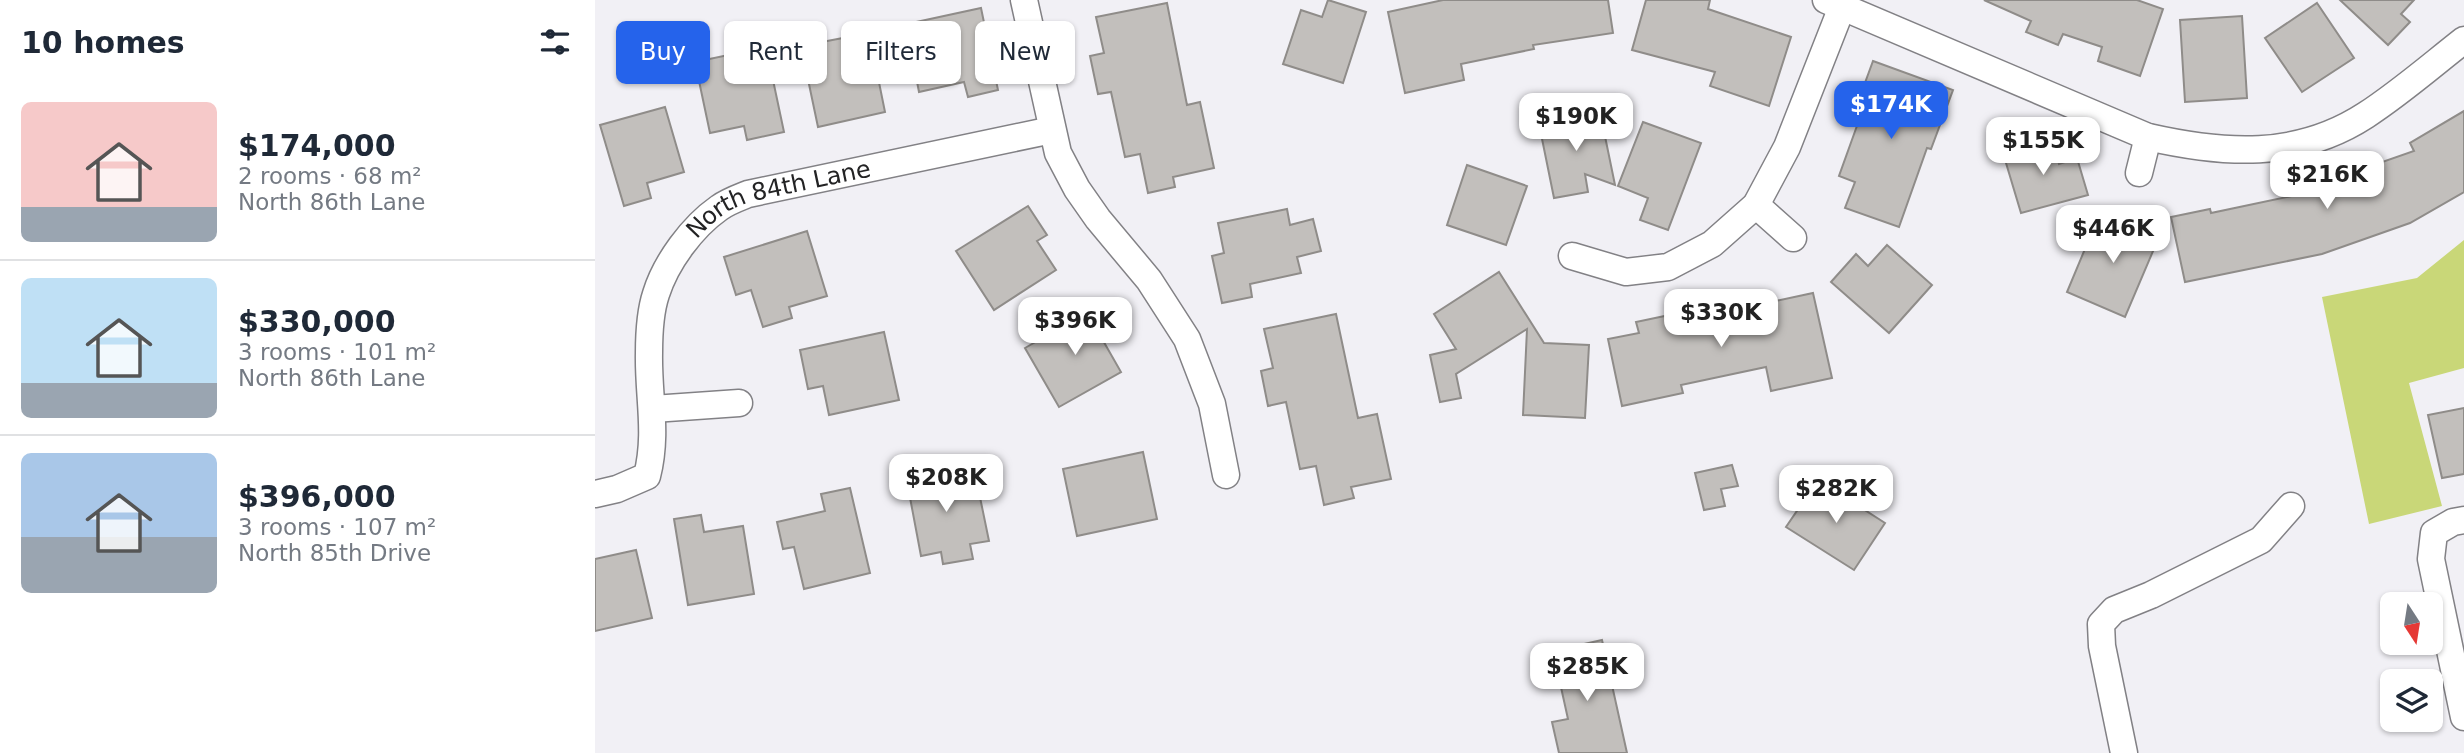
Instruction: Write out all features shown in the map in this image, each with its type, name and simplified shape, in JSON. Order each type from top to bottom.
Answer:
[{"type":"street","points":[[1024,0],[1058,153],[1077,189],[1098,219],[1149,280],[1187,339],[1212,404],[1226,475]]},
{"type":"street","points":[[1572,256],[1626,272],[1668,267],[1712,244],[1756,205],[1787,147],[1835,3],[2148,137],[2192,147],[2232,151],[2265,150],[2308,141],[2342,128],[2365,116],[2464,40]]},
{"type":"street","name":"North 84th Lane","points":[[595,494],[617,489],[647,476],[653,452],[649,354],[651,313],[656,292],[674,259],[699,223],[721,206],[748,194],[1052,130]]},
{"type":"street","points":[[2139,173],[2148,137]]},
{"type":"street","points":[[1756,205],[1793,238]]},
{"type":"street","points":[[653,409],[739,403]]},
{"type":"street","points":[[2124,753],[2102,646],[2101,624],[2114,610],[2151,596],[2261,540],[2291,506]]},
{"type":"street","points":[[2464,520],[2453,522],[2434,533],[2431,559],[2464,717]]},
{"type":"green space","points":[[2464,240],[2464,368],[2409,383],[2442,506],[2369,524],[2322,297],[2417,278]]},
{"type":"building","points":[[1328,0],[1366,12],[1343,83],[1283,64],[1301,10],[1322,17]]},
{"type":"building","points":[[1443,0],[1608,0],[1613,33],[1533,45],[1534,49],[1461,64],[1464,80],[1405,93],[1388,12]]},
{"type":"building","points":[[1646,0],[1710,0],[1708,9],[1791,37],[1769,106],[1710,86],[1715,72],[1632,50]]},
{"type":"building","points":[[1984,0],[2137,0],[2163,9],[2140,76],[2098,61],[2102,47],[2063,34],[2058,45],[2026,32],[2031,21]]},
{"type":"building","points":[[2340,0],[2414,0],[2401,14],[2410,22],[2388,45]]},
{"type":"building","points":[[1167,3],[1187,105],[1200,102],[1214,168],[1173,177],[1175,187],[1148,193],[1140,154],[1125,157],[1111,92],[1098,94],[1090,56],[1104,53],[1096,17]]},
{"type":"building","points":[[2317,3],[2354,58],[2302,92],[2265,38]]},
{"type":"building","points":[[981,8],[984,21],[975,21],[975,84],[997,84],[998,90],[968,97],[964,82],[961,83],[961,21],[921,21]]},
{"type":"building","points":[[2242,16],[2247,98],[2185,102],[2180,20]]},
{"type":"building","points":[[841,38],[841,84],[879,84],[885,112],[818,127],[809,84],[827,84],[827,41]]},
{"type":"building","points":[[724,56],[724,84],[774,84],[784,132],[747,140],[744,126],[710,133],[700,84],[710,84],[710,59]]},
{"type":"building","points":[[1873,61],[1953,90],[1931,149],[1927,148],[1899,227],[1845,208],[1855,182],[1839,176],[1858,123],[1851,121]]},
{"type":"building","points":[[917,84],[955,84],[919,92]]},
{"type":"building","points":[[665,107],[684,172],[647,183],[651,198],[624,206],[600,125]]},
{"type":"building","points":[[2464,111],[2464,192],[2410,223],[2322,254],[2185,282],[2171,217],[2210,209],[2211,213],[2325,189],[2322,183],[2414,151],[2410,143]]},
{"type":"building","points":[[1600,112],[1615,185],[1585,174],[1588,192],[1554,198],[1539,124]]},
{"type":"building","points":[[1643,122],[1701,143],[1668,230],[1640,220],[1648,198],[1618,186]]},
{"type":"building","points":[[2052,139],[2059,164],[2077,158],[2088,195],[2021,213],[2003,153]]},
{"type":"building","points":[[1467,165],[1527,186],[1506,245],[1447,225]]},
{"type":"building","points":[[1028,206],[1047,235],[1037,241],[1056,270],[994,310],[956,251]]},
{"type":"building","points":[[1287,209],[1290,225],[1313,219],[1321,251],[1297,257],[1301,273],[1250,284],[1252,297],[1222,303],[1212,256],[1224,253],[1218,223]]},
{"type":"building","points":[[2100,213],[2159,237],[2125,317],[2067,292]]},
{"type":"building","points":[[807,231],[827,296],[789,307],[792,318],[763,327],[751,290],[736,295],[724,257]]},
{"type":"building","points":[[1887,245],[1932,285],[1889,333],[1831,282],[1856,254],[1868,266]]},
{"type":"building","points":[[1499,272],[1544,343],[1589,345],[1585,418],[1523,415],[1527,329],[1456,374],[1461,398],[1440,402],[1430,355],[1456,349],[1434,314]]},
{"type":"building","points":[[1813,293],[1832,378],[1771,391],[1766,367],[1681,385],[1683,393],[1622,406],[1608,339],[1639,333],[1636,322],[1717,305],[1719,313]]},
{"type":"building","points":[[1098,306],[1112,330],[1101,337],[1121,372],[1059,407],[1025,348]]},
{"type":"building","points":[[1336,314],[1358,418],[1377,414],[1391,479],[1351,487],[1354,498],[1324,505],[1316,466],[1300,469],[1286,402],[1268,406],[1261,371],[1273,368],[1264,329]]},
{"type":"building","points":[[884,332],[899,400],[829,415],[823,386],[808,389],[800,350]]},
{"type":"building","points":[[2464,408],[2464,474],[2442,478],[2428,415]]},
{"type":"building","points":[[1143,452],[1157,519],[1077,536],[1063,469]]},
{"type":"building","points":[[935,465],[938,480],[975,473],[989,541],[970,544],[973,559],[943,564],[941,552],[921,556],[905,471]]},
{"type":"building","points":[[1732,465],[1738,486],[1721,489],[1725,506],[1704,510],[1695,473]]},
{"type":"building","points":[[1818,480],[1885,523],[1854,570],[1786,527]]},
{"type":"building","points":[[850,488],[870,573],[804,589],[794,547],[783,549],[777,522],[825,511],[821,494]]},
{"type":"building","points":[[701,515],[704,532],[743,526],[754,594],[688,605],[674,519]]},
{"type":"building","points":[[636,550],[652,618],[595,631],[595,559]]},
{"type":"building","points":[[1602,640],[1627,753],[1559,753],[1552,722],[1568,719],[1553,651]]}]
